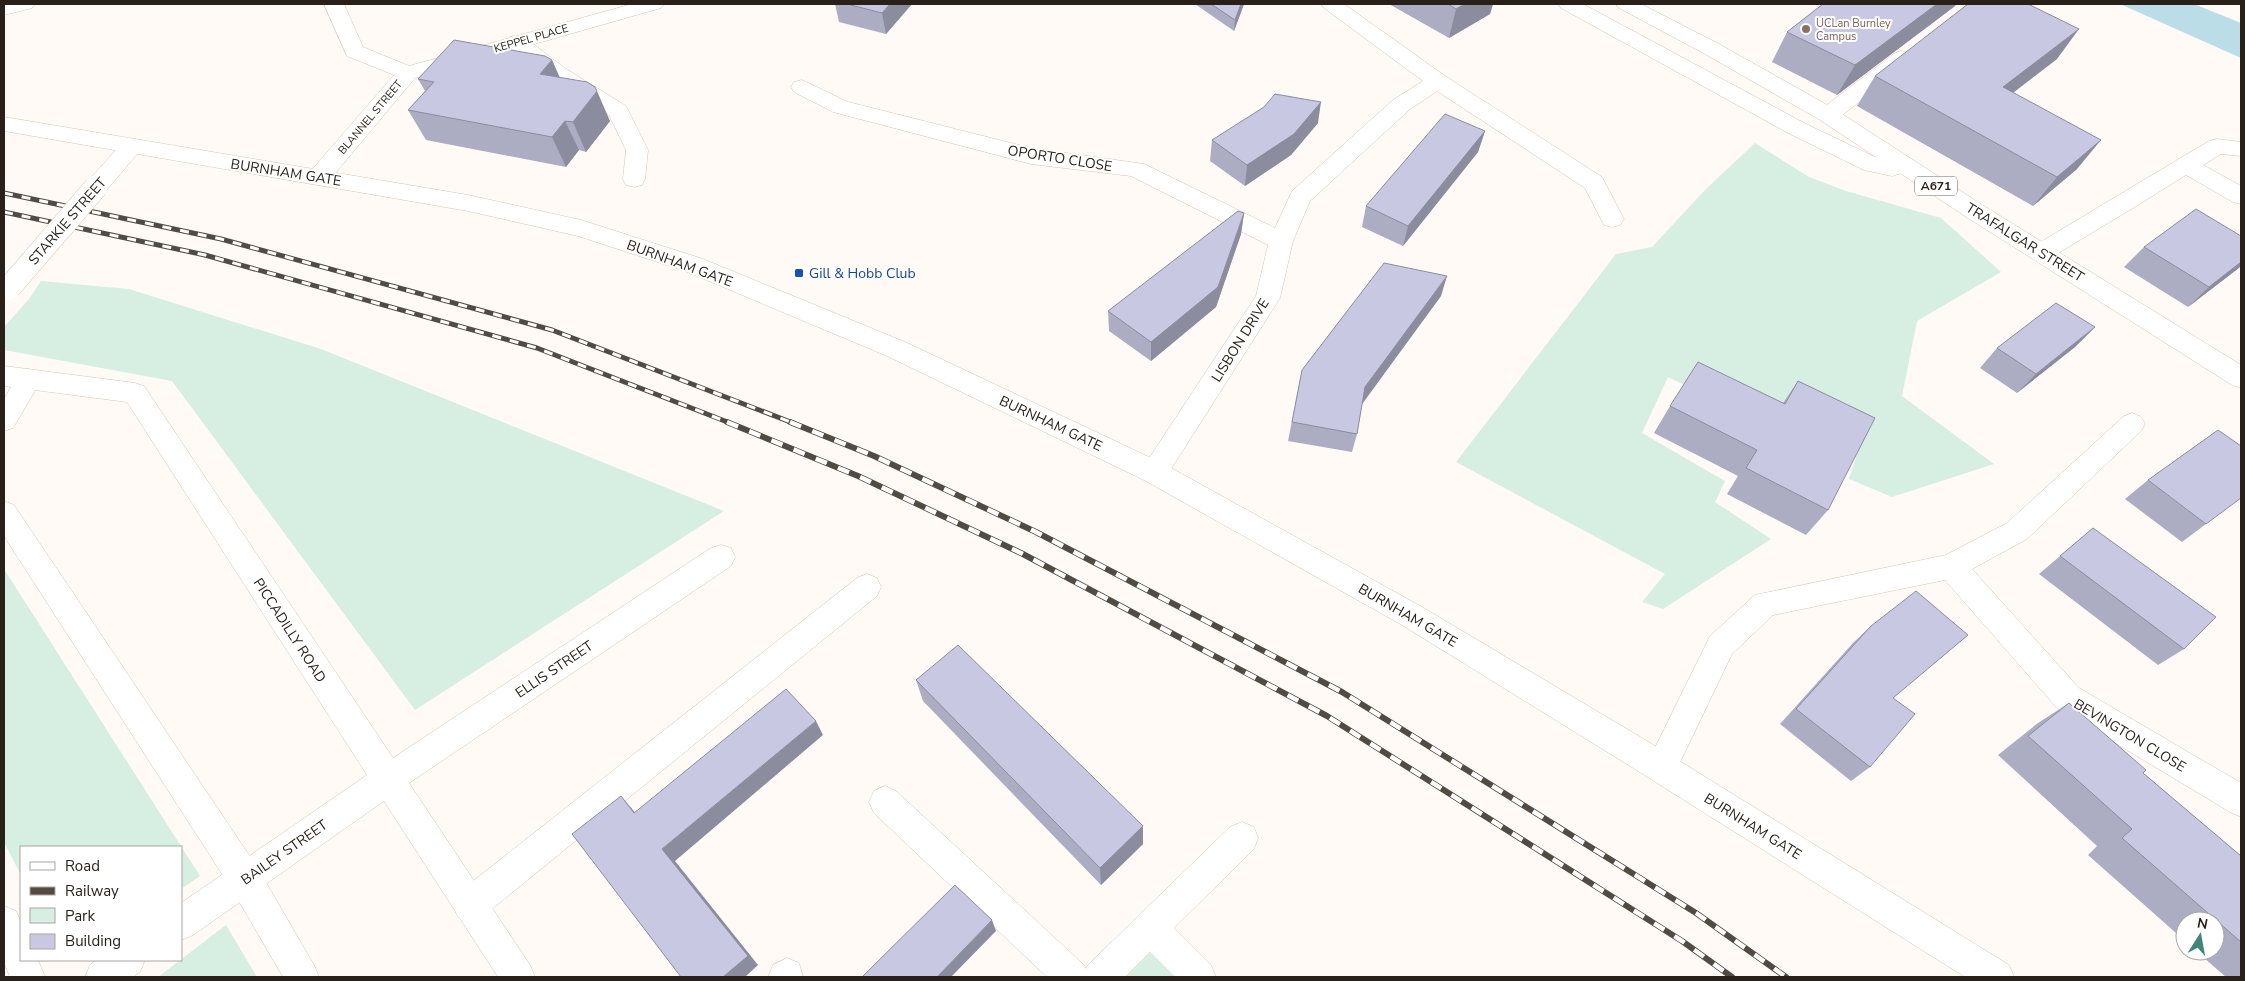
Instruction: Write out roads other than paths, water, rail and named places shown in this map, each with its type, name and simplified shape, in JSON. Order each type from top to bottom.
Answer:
[{"type":"street","points":[[4,9],[25,4]]},
{"type":"street","name":"BLANNEL STREET","points":[[319,177],[408,73],[354,51],[334,4]]},
{"type":"street","name":"KEPPEL PLACE","points":[[408,73],[654,4]]},
{"type":"street","points":[[1331,4],[1438,81],[1594,183],[1612,219]]},
{"type":"street","points":[[1568,4],[1798,129],[1872,165],[1892,168],[1904,166]]},
{"type":"street","name":"TRAFALGAR STREET","points":[[1626,4],[1712,49],[1828,115],[1976,212],[2241,378]]},
{"type":"street","points":[[517,42],[559,74],[618,111],[637,150],[634,179]]},
{"type":"street","points":[[1828,115],[1920,45]]},
{"type":"street","name":"LISBON DRIVE","points":[[1154,472],[1268,298],[1281,241],[1300,197],[1401,105],[1438,81]]},
{"type":"street","name":"OPORTO CLOSE","points":[[802,87],[841,107],[1031,156],[1136,170],[1281,241]]},
{"type":"street","name":"BURNHAM GATE","points":[[4,124],[468,203],[581,228],[694,266],[896,349],[1154,472],[1412,616],[1661,768],[1996,977]]},
{"type":"street","points":[[2042,252],[2217,146],[2241,149]]},
{"type":"street","name":"STARKIE STREET","points":[[7,292],[131,147]]},
{"type":"street","points":[[2186,165],[2241,196]]},
{"type":"street","points":[[4,421],[17,378]]},
{"type":"street","name":"PICCADILLY ROAD","points":[[17,378],[135,393],[387,780],[518,977]]},
{"type":"street","points":[[1661,768],[1721,645],[1765,604],[1951,566],[2017,531],[2132,424]]},
{"type":"street","points":[[4,513],[245,879],[302,977]]},
{"type":"street","name":"ELLIS STREET","points":[[387,780],[721,557]]},
{"type":"street","name":"BEVINGTON CLOSE","points":[[1951,566],[2068,698],[2241,801]]},
{"type":"street","points":[[470,905],[867,587]]},
{"type":"street","name":"BAILEY STREET","points":[[182,922],[387,780]]},
{"type":"street","points":[[885,802],[1072,977]]},
{"type":"street","points":[[1100,977],[1242,838]]},
{"type":"street","points":[[4,923],[20,959]]},
{"type":"street","points":[[1150,928],[1199,977]]},
{"type":"street","points":[[21,961],[28,977]]},
{"type":"street","points":[[102,977],[126,961]]},
{"type":"water","points":[[2120,4],[2194,4],[2241,23],[2241,58]]},
{"type":"railway","points":[[4,193],[221,239],[552,330],[793,423]]},
{"type":"railway","points":[[4,212],[205,255],[537,348],[730,423]]},
{"type":"railway","points":[[727,422],[858,476],[1021,553],[1327,716],[1682,941],[1732,977]]},
{"type":"railway","points":[[790,422],[874,456],[1036,532],[1342,692],[1696,913],[1786,977]]},
{"type":"place","name":"UCLan Burnley Campus","points":[[1806,29]]},
{"type":"place","name":"Gill & Hobb Club","points":[[799,273]]}]
